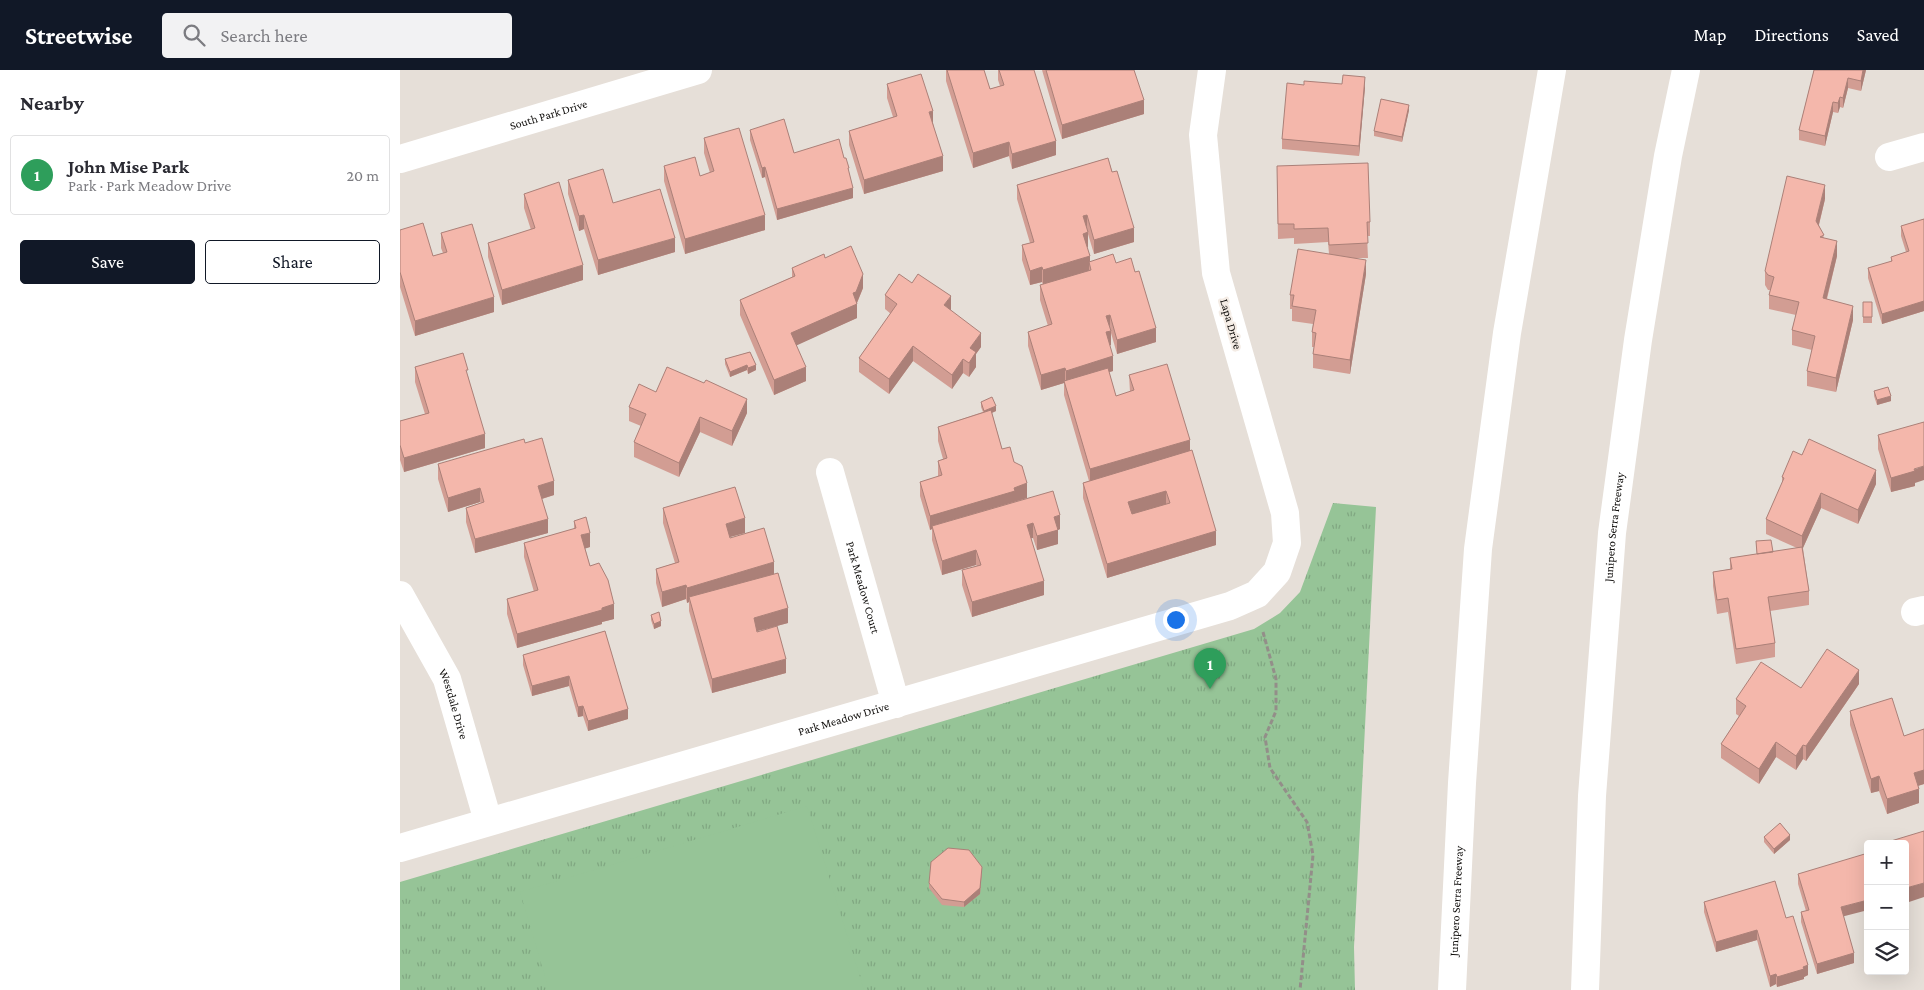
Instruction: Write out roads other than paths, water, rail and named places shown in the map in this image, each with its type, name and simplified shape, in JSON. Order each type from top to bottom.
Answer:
[{"type":"main road","name":"South Park Drive","points":[[400,159],[698,70]]},
{"type":"main road","name":"Lapa Drive","points":[[1212,70],[1203,136],[1216,273],[1285,513],[1287,543],[1277,572]]},
{"type":"main road","name":"Junipero Serra Freeway","points":[[1452,990],[1462,783],[1478,549],[1507,333],[1552,70]]},
{"type":"main road","name":"Junipero Serra Freeway","points":[[1585,990],[1592,796],[1612,534],[1638,340],[1668,156],[1686,70]]},
{"type":"main road","points":[[1889,158],[1924,147]]},
{"type":"main road","name":"Park Meadow Court","points":[[830,472],[896,704]]},
{"type":"main road","name":"Park Meadow Drive","points":[[400,848],[1230,606],[1257,594],[1277,572]]},
{"type":"main road","name":"Westdale Drive","points":[[400,595],[447,679],[488,821]]},
{"type":"place","name":"John Mise Park","points":[[1210,689]]}]
